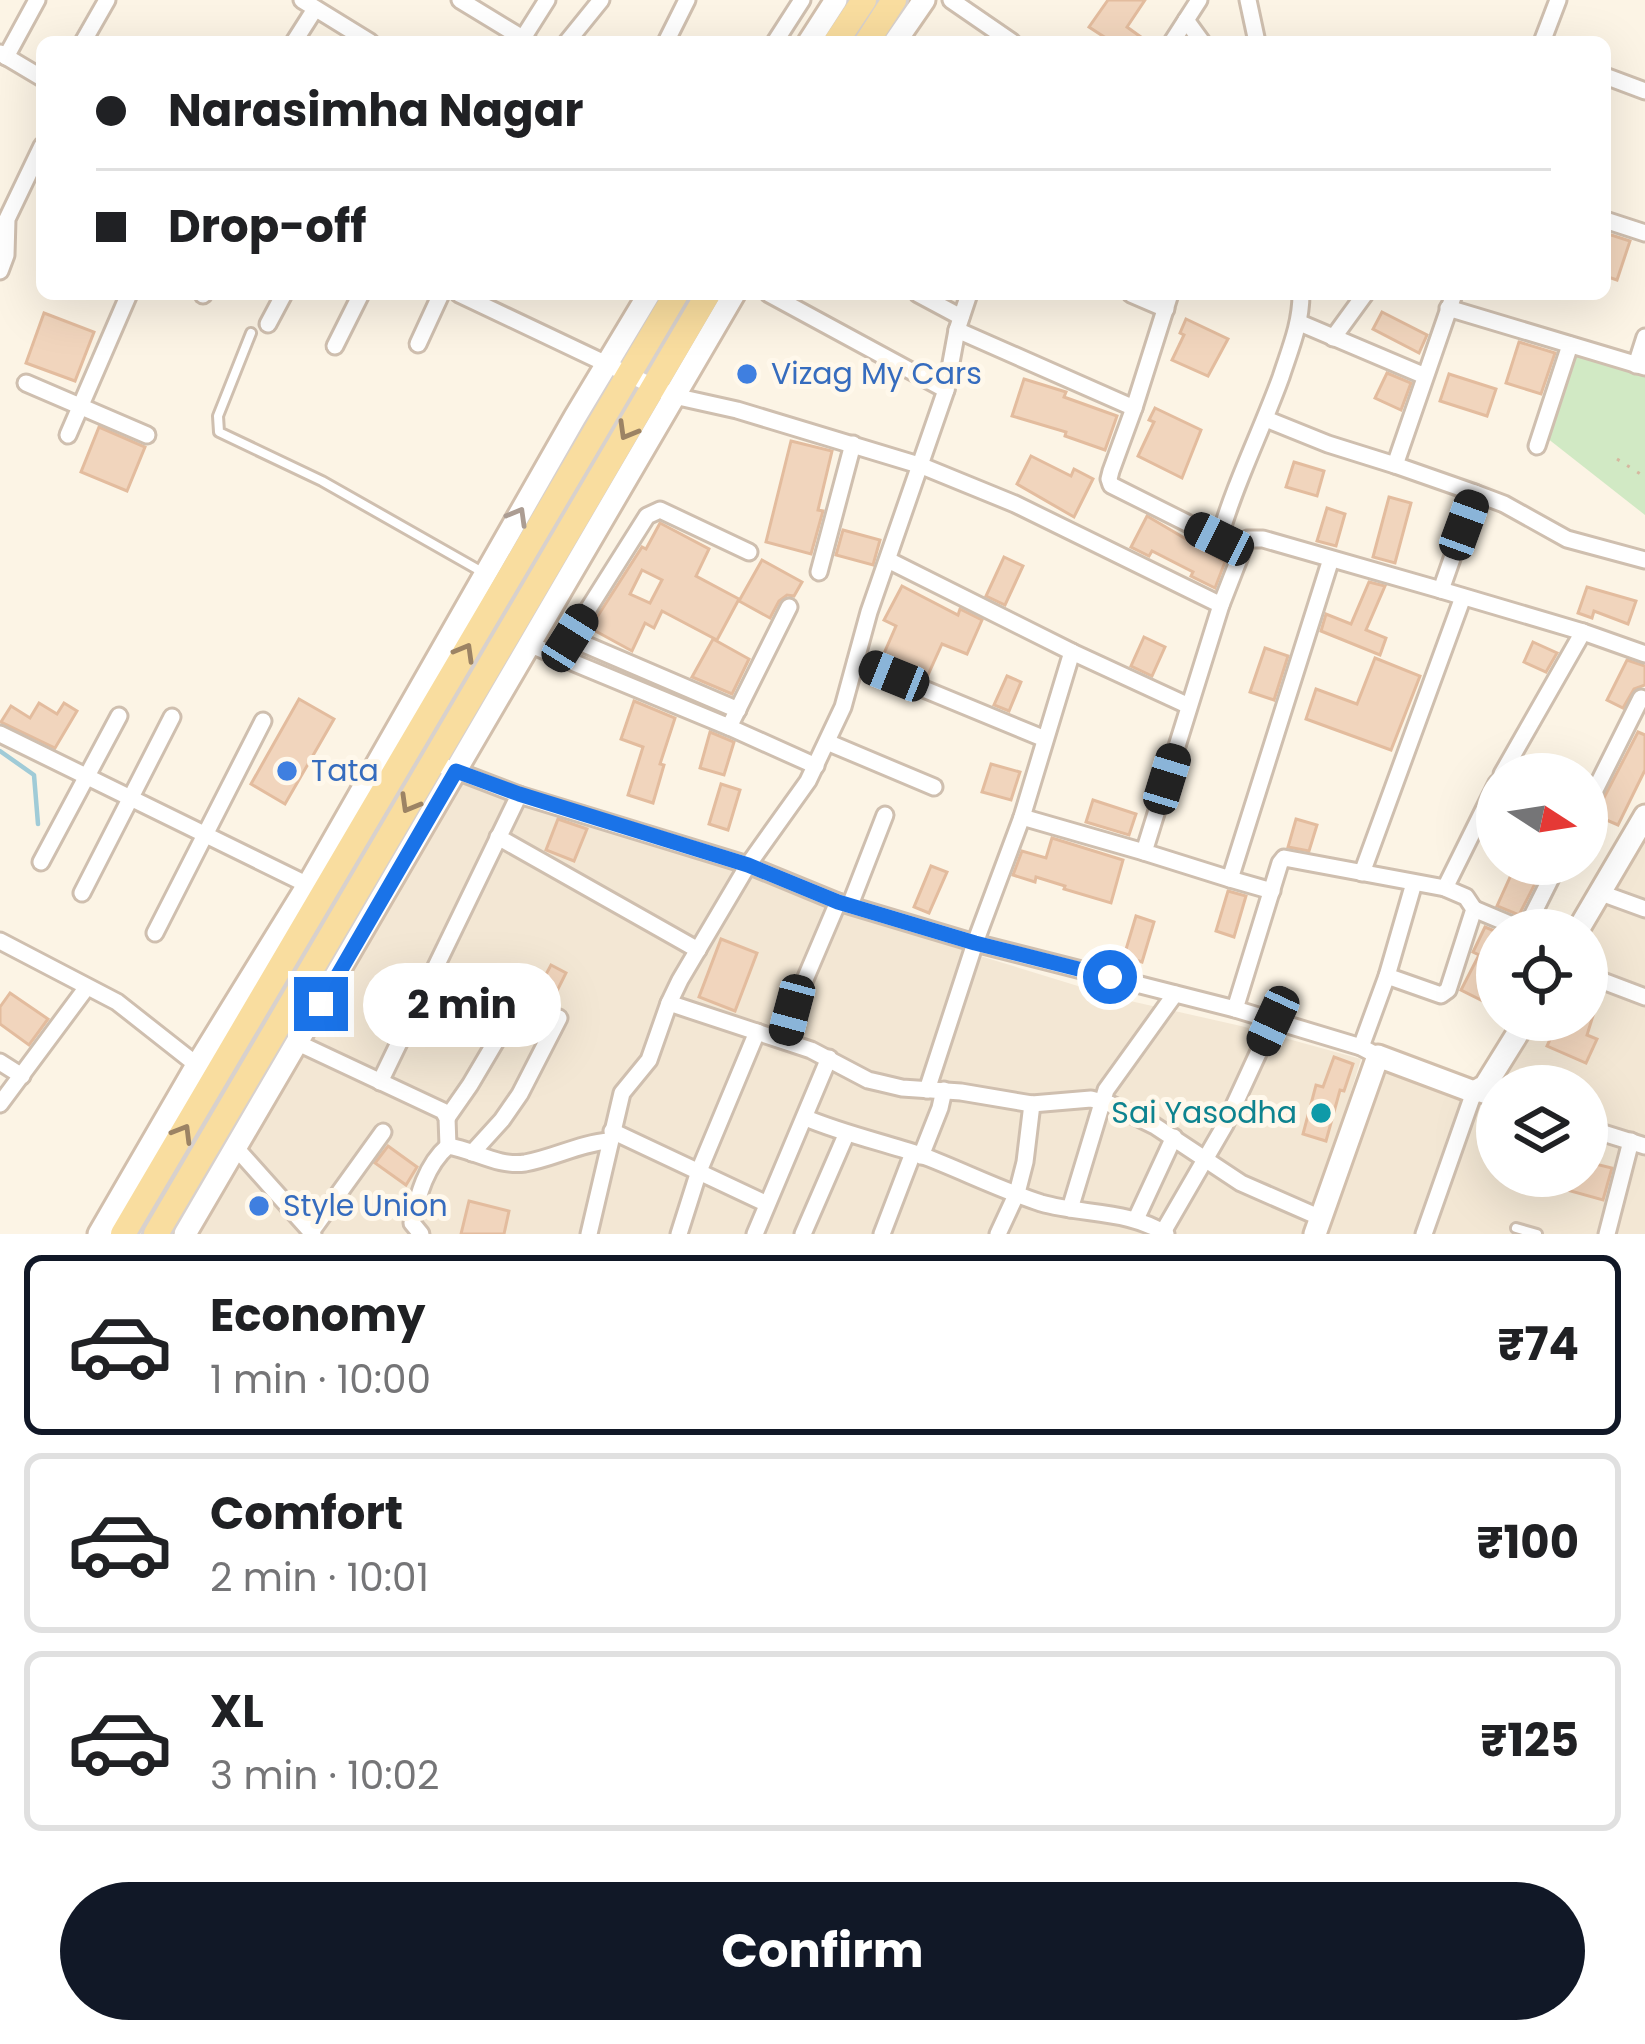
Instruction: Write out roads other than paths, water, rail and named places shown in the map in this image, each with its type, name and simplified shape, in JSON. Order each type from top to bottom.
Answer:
[{"type":"main road","points":[[840,36],[864,0]]},
{"type":"main road","points":[[871,36],[894,0]]},
{"type":"main road","points":[[123,1234],[617,369],[671,300]]},
{"type":"main road","points":[[156,1234],[444,767],[663,391],[705,300]]},
{"type":"street","points":[[36,74],[3,55],[37,0]]},
{"type":"street","points":[[86,36],[107,0]]},
{"type":"street","points":[[462,0],[520,36]]},
{"type":"street","points":[[528,36],[547,0]]},
{"type":"street","points":[[573,36],[601,0]]},
{"type":"street","points":[[669,36],[687,0]]},
{"type":"street","points":[[779,36],[802,0]]},
{"type":"street","points":[[813,36],[836,0]]},
{"type":"street","points":[[899,36],[925,0]]},
{"type":"street","points":[[951,0],[1003,36]]},
{"type":"street","points":[[1176,36],[1199,0]]},
{"type":"street","points":[[1248,0],[1256,36]]},
{"type":"street","points":[[1544,36],[1558,0]]},
{"type":"street","points":[[296,36],[309,4],[360,36]]},
{"type":"street","points":[[1186,20],[1198,36]]},
{"type":"street","points":[[1611,78],[1645,91]]},
{"type":"street","points":[[0,271],[6,255],[7,219],[36,159]]},
{"type":"street","points":[[1611,222],[1645,233]]},
{"type":"street","points":[[68,435],[126,300]]},
{"type":"street","points":[[268,324],[281,300]]},
{"type":"street","points":[[335,346],[358,300]]},
{"type":"street","points":[[418,344],[438,300]]},
{"type":"street","points":[[472,300],[663,391],[922,466],[1015,504],[1221,605]]},
{"type":"street","points":[[99,1234],[308,885],[485,574],[617,369],[640,300]]},
{"type":"street","points":[[185,1234],[298,1043],[444,767],[531,645],[663,391],[730,300]]},
{"type":"street","points":[[780,300],[946,390]]},
{"type":"street","points":[[926,300],[959,324],[1134,409]]},
{"type":"street","points":[[589,1234],[622,1093],[649,1060],[669,1003],[698,950],[748,865],[816,766],[843,707],[946,390],[967,300]]},
{"type":"street","points":[[1219,539],[1300,323],[1301,300]]},
{"type":"street","points":[[1333,338],[1361,300]]},
{"type":"street","points":[[1395,465],[1451,301],[1641,366],[1645,337]]},
{"type":"street","points":[[1168,302],[1108,479],[1111,485],[1219,539],[1244,545]]},
{"type":"street","points":[[1300,323],[1425,376]]},
{"type":"street","points":[[1537,446],[1570,345]]},
{"type":"street","points":[[26,383],[147,436]]},
{"type":"street","points":[[1266,419],[1504,504],[1567,539],[1645,560]]},
{"type":"street","points":[[819,572],[854,444]]},
{"type":"street","points":[[1441,590],[1475,493]]},
{"type":"street","points":[[558,658],[653,512],[660,510],[749,552]]},
{"type":"street","points":[[1144,852],[1221,605],[1248,539],[1256,537],[1441,590],[1645,654]]},
{"type":"street","points":[[1231,878],[1331,559]]},
{"type":"street","points":[[888,560],[1189,706]]},
{"type":"street","points":[[1362,874],[1462,597]]},
{"type":"street","points":[[729,727],[789,607]]},
{"type":"street","points":[[1514,753],[1583,632]]},
{"type":"street","points":[[570,638],[738,710]]},
{"type":"street","points":[[531,645],[816,766]]},
{"type":"street","points":[[882,1234],[940,1108],[935,1090],[975,943],[1022,817],[1072,652]]},
{"type":"street","points":[[856,661],[1045,739]]},
{"type":"street","points":[[1608,771],[1638,721],[1641,698]]},
{"type":"street","points":[[41,862],[119,716]]},
{"type":"street","points":[[82,892],[172,717]]},
{"type":"street","points":[[155,933],[263,721]]},
{"type":"street","points":[[0,734],[308,885]]},
{"type":"street","points":[[826,742],[934,787]]},
{"type":"street","points":[[444,767],[748,865],[844,903],[975,943],[1235,1009],[1474,1092]]},
{"type":"street","points":[[380,1082],[519,794]]},
{"type":"street","points":[[784,1040],[809,967],[885,814]]},
{"type":"street","points":[[1591,909],[1645,816]]},
{"type":"street","points":[[1022,817],[1272,891]]},
{"type":"street","points":[[1445,888],[1476,825]]},
{"type":"street","points":[[497,837],[698,950]]},
{"type":"street","points":[[1235,1009],[1284,858],[1445,888],[1466,897],[1474,909],[1445,994],[1388,976]]},
{"type":"street","points":[[669,1003],[784,1040],[868,1080],[1032,1104],[1100,1102],[1143,1119],[1318,1226],[1414,884]]},
{"type":"street","points":[[1601,893],[1645,909]]},
{"type":"street","points":[[0,941],[117,1002],[197,1065]]},
{"type":"street","points":[[1608,983],[1645,997]]},
{"type":"street","points":[[0,1104],[87,987]]},
{"type":"street","points":[[447,1118],[525,992]]},
{"type":"street","points":[[1070,1209],[1100,1102],[1175,994]]},
{"type":"street","points":[[472,1153],[520,1094],[559,1018]]},
{"type":"street","points":[[806,1118],[846,1135],[917,1154],[1034,1201],[1136,1219],[1164,1233],[1225,1125],[1273,1021]]},
{"type":"street","points":[[679,1234],[699,1171],[758,1032]]},
{"type":"street","points":[[1424,1234],[1474,1092],[1485,1086],[1513,1041]]},
{"type":"street","points":[[298,1043],[435,1105],[447,1118],[448,1146]]},
{"type":"street","points":[[755,1234],[830,1058]]},
{"type":"street","points":[[0,1062],[22,1076]]},
{"type":"street","points":[[998,1234],[1018,1193],[1032,1104]]},
{"type":"street","points":[[237,1149],[312,1233],[383,1132]]},
{"type":"street","points":[[1607,1234],[1640,1140],[1608,1133]]},
{"type":"street","points":[[802,1234],[846,1135]]},
{"type":"street","points":[[448,1146],[490,1159],[525,1163],[611,1136],[767,1204]]},
{"type":"street","points":[[1136,1219],[1174,1137]]},
{"type":"street","points":[[421,1234],[412,1222],[418,1198],[424,1179],[448,1146]]},
{"type":"lane","points":[[251,333],[218,416],[219,432],[322,481],[485,574]]},
{"type":"lane","points":[[1516,1228],[1537,1234]]},
{"type":"waterway","points":[[0,751],[34,775],[38,824]]},
{"type":"place","name":"Vizag My Cars","points":[[747,374]]},
{"type":"place","name":"Tata","points":[[287,771]]},
{"type":"place","name":"Sai Yasodha","points":[[1321,1113]]},
{"type":"place","name":"Style Union","points":[[259,1206]]}]
